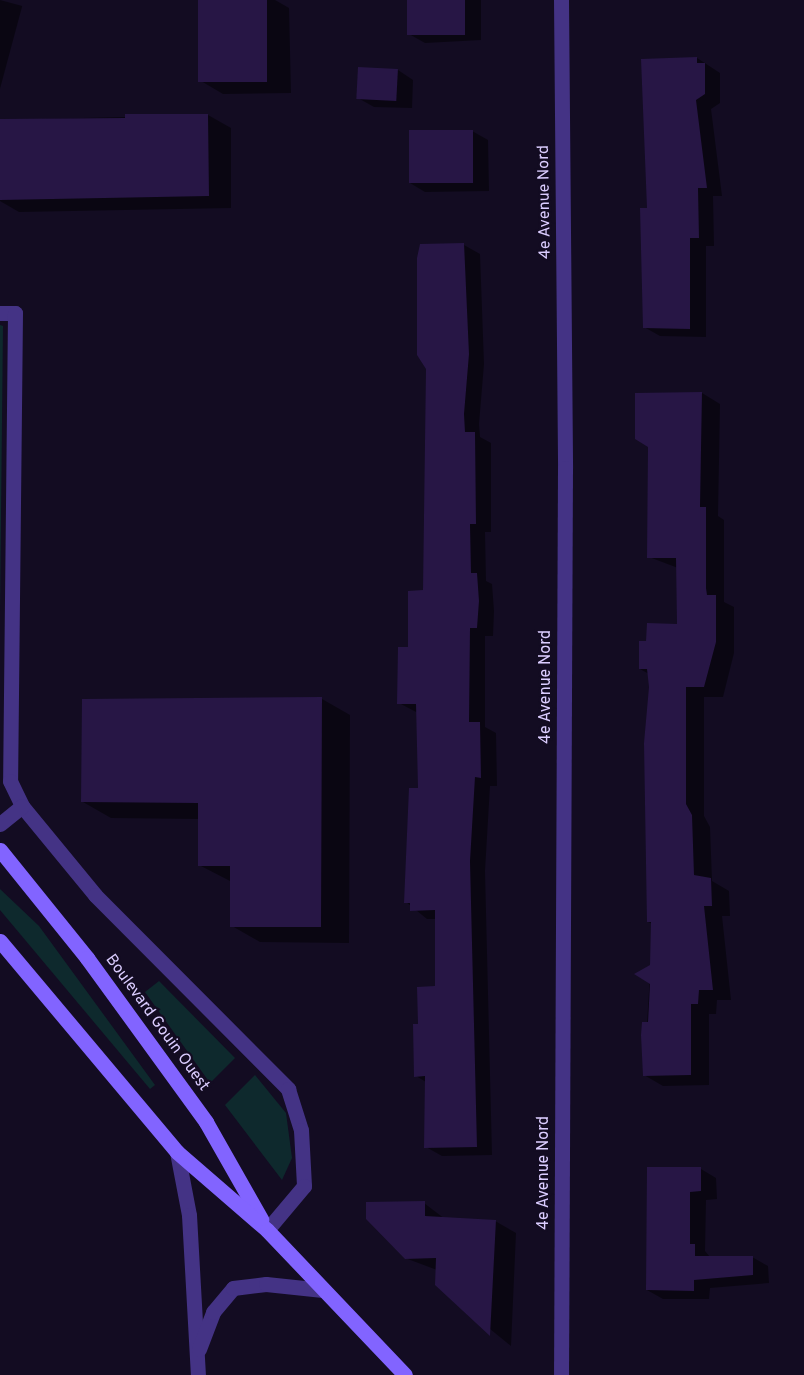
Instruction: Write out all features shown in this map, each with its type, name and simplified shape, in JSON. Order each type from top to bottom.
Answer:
[{"type":"main road","name":"Boulevard Gouin Ouest","points":[[0,850],[87,958],[206,1122],[267,1230]]},
{"type":"main road","name":"Boulevard Gouin Ouest","points":[[0,941],[177,1152],[267,1230],[405,1375]]},
{"type":"street","name":"4e Avenue Nord","points":[[561,0],[565,456],[561,1375]]},
{"type":"street","points":[[0,313],[15,313],[9,768],[22,806],[110,912],[288,1089],[301,1130],[304,1186],[267,1230]]},
{"type":"street","points":[[0,824],[22,806]]},
{"type":"street","points":[[177,1152],[189,1215],[198,1375]]},
{"type":"street","points":[[197,1354],[213,1312],[233,1288],[258,1284],[323,1290]]},
{"type":"green space","points":[[0,325],[3,326],[0,613]]},
{"type":"green space","points":[[0,889],[39,926],[155,1085],[150,1089],[0,910]]},
{"type":"green space","points":[[159,981],[235,1058],[210,1083],[145,992]]},
{"type":"green space","points":[[255,1075],[286,1113],[292,1158],[282,1180],[225,1105]]},
{"type":"building","points":[[198,0],[267,0],[267,82],[198,82]]},
{"type":"building","points":[[407,0],[465,0],[465,35],[407,35]]},
{"type":"building","points":[[697,57],[697,63],[705,63],[705,94],[696,100],[707,188],[698,188],[699,238],[690,238],[690,329],[643,328],[640,208],[647,208],[641,59]]},
{"type":"building","points":[[358,67],[398,69],[396,101],[356,99]]},
{"type":"building","points":[[125,114],[208,114],[209,196],[0,200],[0,119],[125,118]]},
{"type":"building","points":[[409,130],[473,130],[473,183],[409,183]]},
{"type":"building","points":[[464,243],[469,354],[464,414],[465,432],[475,432],[476,524],[470,524],[471,573],[477,573],[479,601],[477,628],[470,628],[469,722],[480,722],[481,778],[475,777],[470,861],[477,1147],[424,1148],[425,1076],[414,1077],[413,1024],[418,1024],[417,987],[435,986],[435,910],[410,911],[410,903],[404,903],[409,788],[418,788],[416,704],[397,704],[398,647],[408,647],[408,591],[423,590],[426,369],[417,355],[417,258],[420,244]]},
{"type":"building","points":[[702,392],[700,507],[706,507],[706,588],[707,595],[716,595],[716,642],[704,687],[686,687],[686,804],[692,815],[694,875],[711,878],[712,906],[704,906],[713,990],[699,990],[698,1004],[691,1004],[691,1075],[643,1076],[641,1035],[642,1022],[648,1022],[650,984],[634,974],[650,965],[651,922],[647,922],[644,743],[649,687],[647,669],[639,669],[639,641],[646,641],[647,623],[677,624],[676,558],[647,558],[648,447],[635,439],[635,393]]},
{"type":"building","points":[[322,697],[321,927],[230,927],[230,866],[198,866],[198,803],[81,802],[82,699]]},
{"type":"building","points":[[647,1167],[701,1167],[701,1191],[690,1192],[690,1244],[695,1244],[695,1256],[753,1256],[753,1275],[694,1280],[694,1291],[646,1290]]},
{"type":"building","points":[[425,1201],[425,1216],[496,1220],[490,1336],[435,1285],[436,1258],[405,1259],[366,1219],[366,1202]]}]
